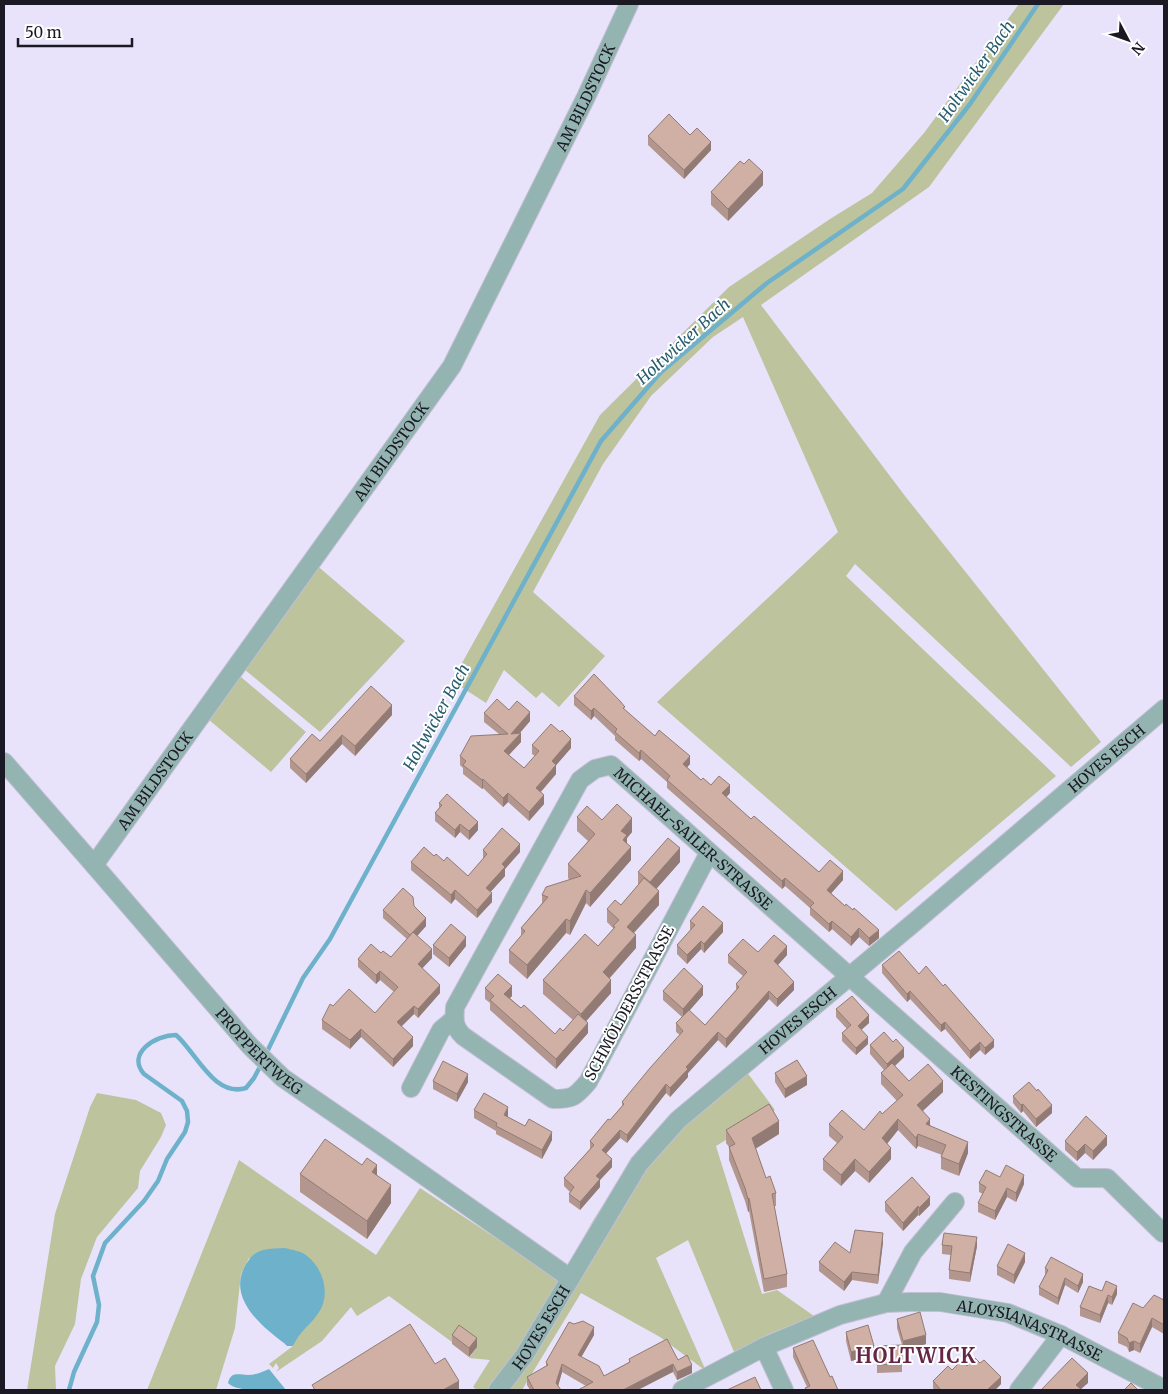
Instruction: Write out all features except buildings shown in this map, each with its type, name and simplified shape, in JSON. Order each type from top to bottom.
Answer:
[{"type":"street","name":"AM BILDSTOCK","points":[[94,864],[452,366],[586,97],[630,4]]},
{"type":"street","name":"HOVES ESCH","points":[[498,1390],[524,1356],[639,1164],[678,1120],[850,977],[1164,709]]},
{"type":"street","name":"PROPPERTWEG","points":[[4,762],[250,1046],[283,1078],[570,1278]]},
{"type":"street","name":"MICHAEL-SAILER-STRASSE","points":[[454,1019],[455,1007],[580,780],[595,769],[611,765],[850,977]]},
{"type":"street","name":"SCHMÖLDERSSTRASSE","points":[[454,1019],[455,1028],[464,1036],[553,1099],[566,1099],[577,1095],[588,1082],[709,853]]},
{"type":"street","name":"KESTINGSTRASSE","points":[[850,977],[1077,1178],[1107,1178],[1163,1233]]},
{"type":"street","points":[[411,1088],[441,1030],[454,1019]]},
{"type":"street","points":[[886,1303],[913,1252],[955,1202]]},
{"type":"street","name":"ALOYSIANASTRASSE","points":[[682,1390],[764,1347],[840,1315],[886,1303],[940,1302],[1008,1313],[1061,1335],[1164,1388]]},
{"type":"street","points":[[1019,1390],[1061,1335]]},
{"type":"street","points":[[764,1347],[784,1390]]},
{"type":"green space","points":[[1019,4],[1064,4],[929,187],[761,305],[905,496],[1101,742],[1071,767],[855,564],[846,576],[1056,776],[896,911],[657,702],[838,532],[743,317],[713,337],[651,396],[603,464],[533,592],[605,656],[559,707],[542,692],[536,698],[504,670],[486,703],[452,681],[600,415],[729,287],[872,193],[924,133]]},
{"type":"green space","points":[[314,563],[405,641],[320,732],[244,669]]},
{"type":"green space","points":[[241,677],[306,732],[271,772],[208,719],[231,678]]},
{"type":"green space","points":[[738,1060],[775,1110],[716,1146],[762,1294],[777,1290],[814,1316],[767,1335],[734,1352],[688,1240],[656,1258],[706,1371],[660,1337],[581,1293],[522,1390],[477,1390],[473,1387],[490,1360],[469,1358],[477,1347],[459,1333],[452,1342],[389,1296],[357,1316],[351,1307],[322,1341],[276,1372],[279,1368],[276,1363],[273,1368],[269,1364],[293,1346],[298,1335],[305,1327],[249,1258],[241,1274],[235,1328],[216,1390],[147,1390],[239,1160],[376,1255],[420,1188],[560,1280],[594,1219],[630,1165]]},
{"type":"green space","points":[[97,1093],[136,1100],[161,1113],[166,1125],[161,1137],[140,1171],[138,1188],[97,1237],[81,1279],[75,1324],[55,1366],[56,1390],[27,1390],[55,1214],[90,1107]]},
{"type":"water","points":[[285,1248],[305,1254],[313,1261],[321,1274],[325,1290],[323,1305],[319,1312],[299,1335],[293,1346],[287,1346],[257,1320],[244,1301],[240,1279],[248,1261],[256,1253],[265,1249]]},
{"type":"water","points":[[269,1369],[286,1390],[247,1390],[228,1383],[233,1375],[248,1375]]},
{"type":"waterway","name":"Holtwicker Bach","points":[[265,1056],[303,978],[330,939],[601,441],[661,372],[767,283],[903,189],[970,104],[1038,4]]},
{"type":"waterway","name":"Holtwicker Bach","points":[[69,1390],[74,1372],[97,1322],[99,1305],[93,1276],[105,1243],[144,1201],[158,1181],[167,1159],[185,1132],[188,1122],[187,1111],[182,1101],[144,1074],[139,1066],[141,1052],[152,1042],[160,1038],[176,1035],[206,1072],[224,1086],[235,1089],[246,1088],[262,1063]]},
{"type":"district","name":"HOLTWICK","points":[[916,1355]]}]
